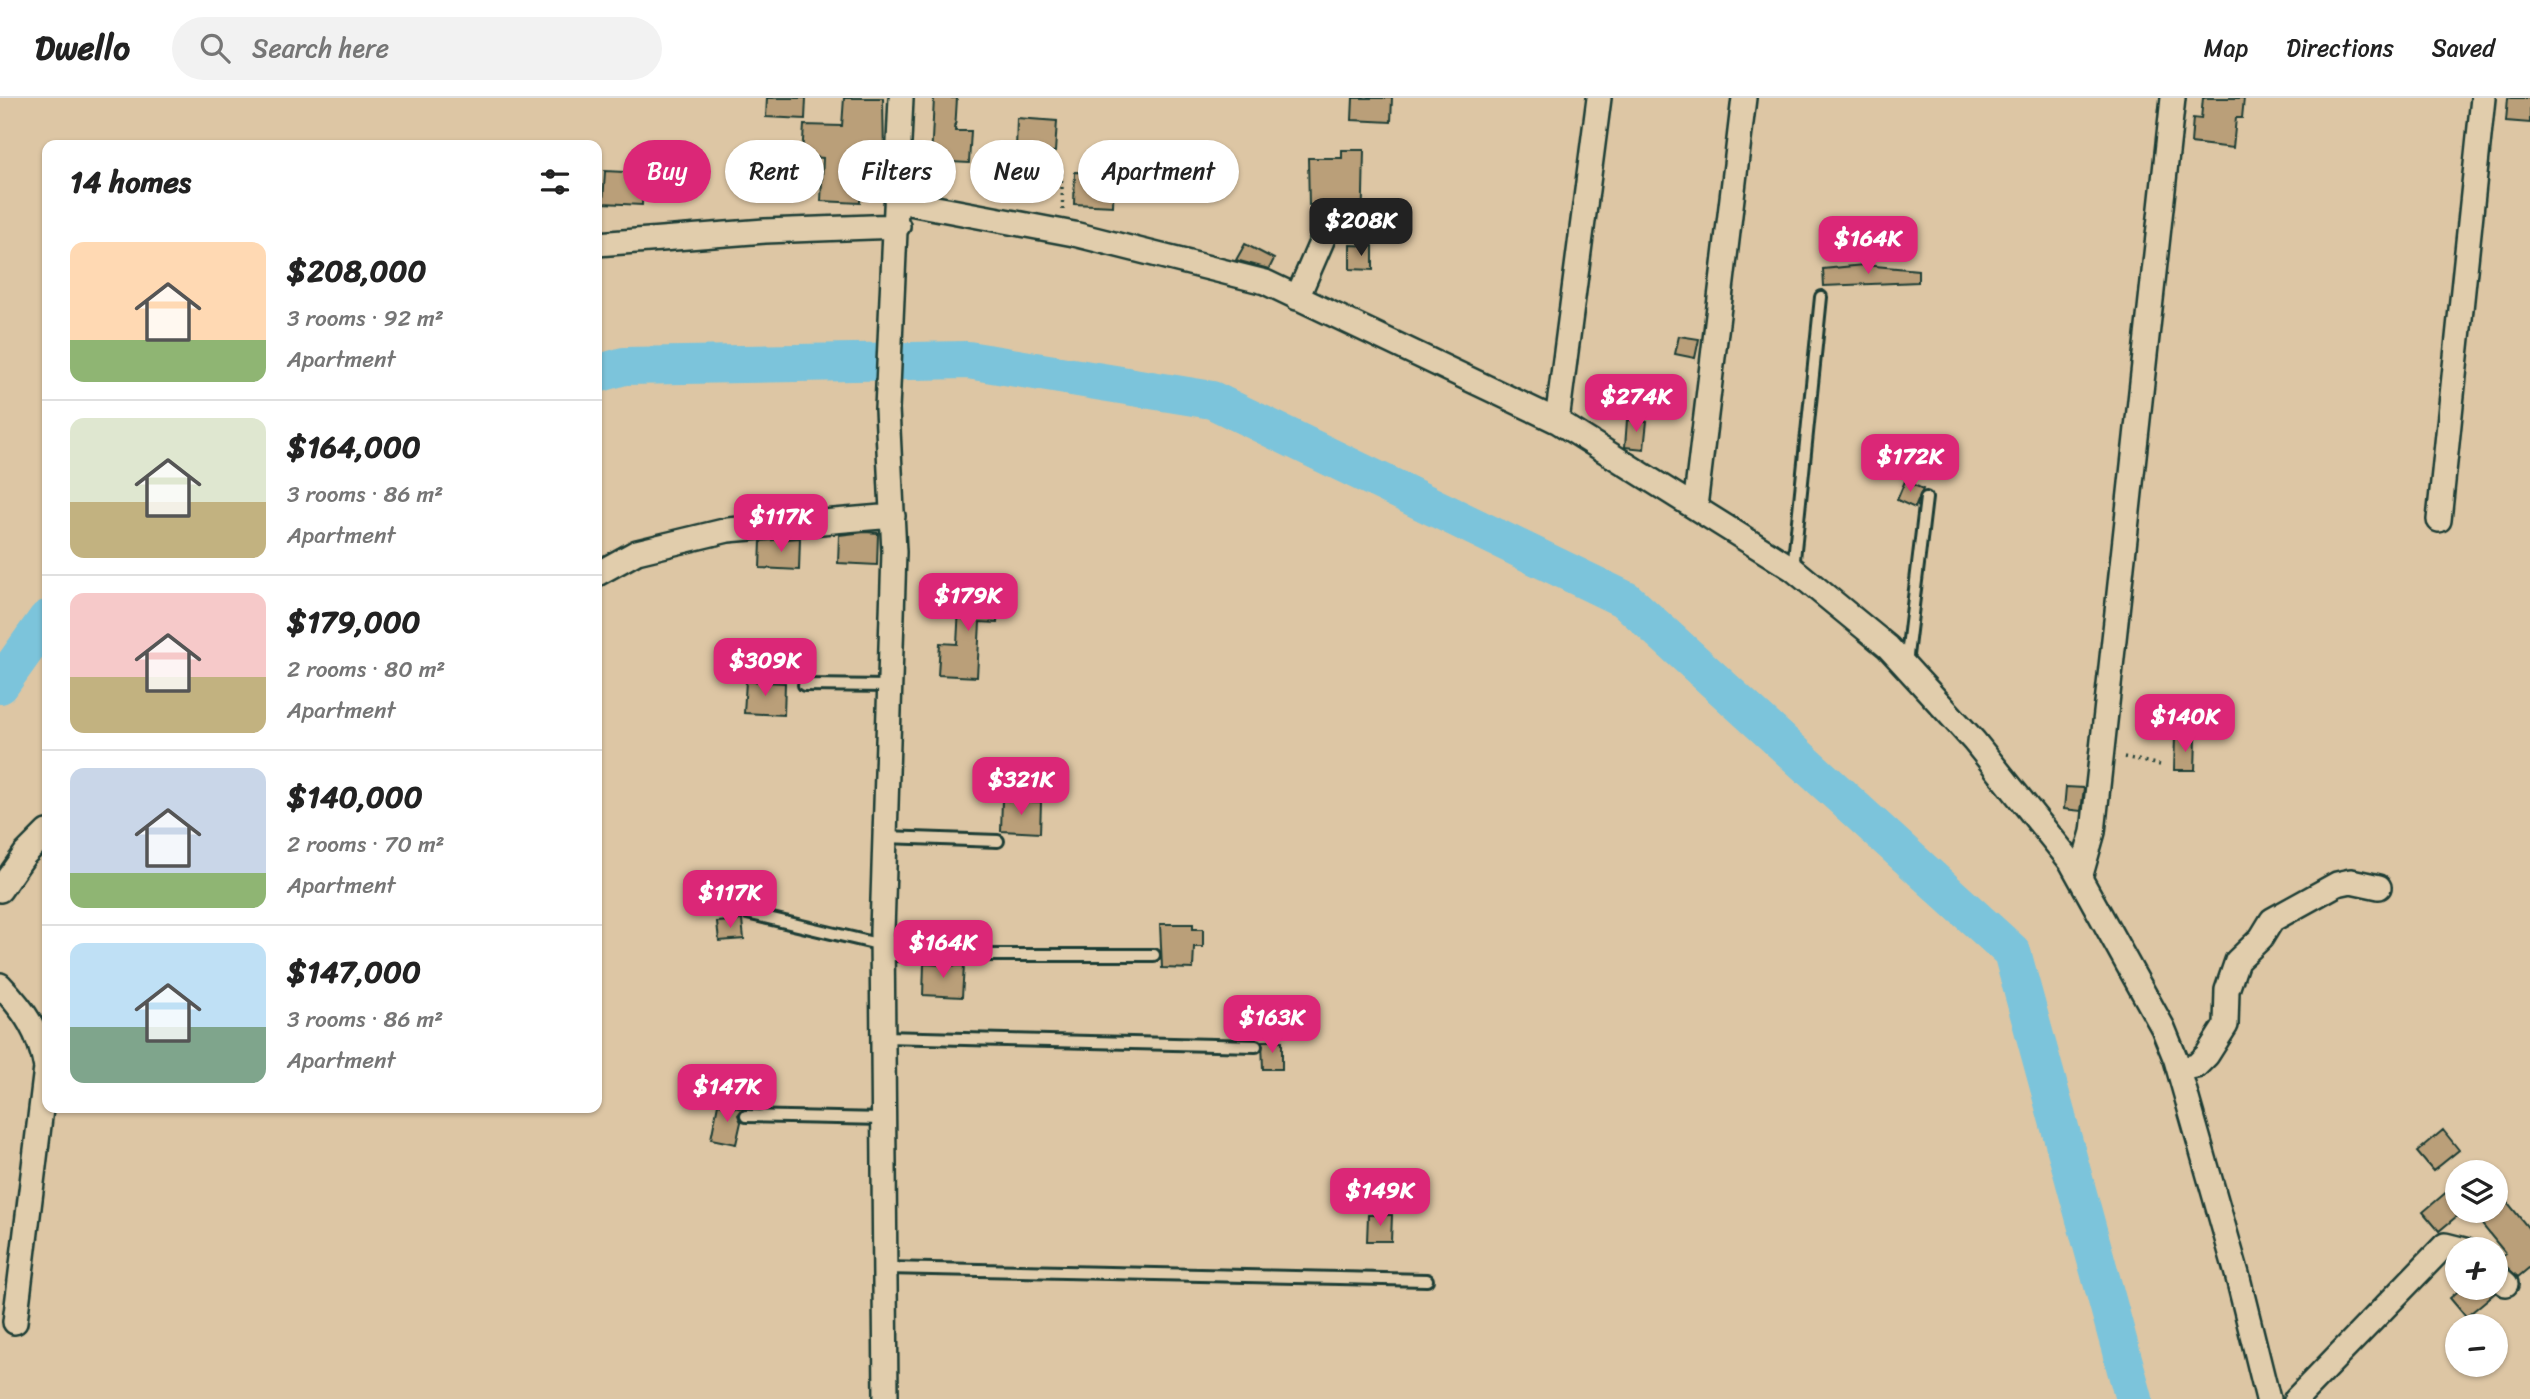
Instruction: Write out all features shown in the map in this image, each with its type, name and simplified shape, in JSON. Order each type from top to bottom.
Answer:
[{"type":"street","points":[[900,140],[901,98]]},
{"type":"street","points":[[1557,422],[1599,98]]},
{"type":"street","points":[[1695,507],[1744,98]]},
{"type":"street","points":[[2080,878],[2093,832],[2173,98]]},
{"type":"street","points":[[2439,520],[2483,98]]},
{"type":"street","points":[[886,1399],[882,950],[892,516],[887,409],[899,203]]},
{"type":"street","points":[[910,203],[1059,231],[1265,282],[1557,422],[1793,569],[1888,648],[1974,741],[2071,862],[2163,1028],[2179,1069],[2272,1396]]},
{"type":"street","points":[[1297,298],[1330,222]]},
{"type":"street","points":[[602,244],[765,231],[898,226]]},
{"type":"street","points":[[602,571],[637,552],[728,530],[892,516]]},
{"type":"street","points":[[0,890],[25,854],[42,837]]},
{"type":"street","points":[[2179,1069],[2196,1066],[2222,1035],[2226,1024],[2227,990],[2237,961],[2260,938],[2273,920],[2337,884],[2351,881],[2379,887]]},
{"type":"street","points":[[0,985],[32,1023],[42,1048]]},
{"type":"street","points":[[15,1322],[42,1101]]},
{"type":"street","points":[[2296,1399],[2445,1245]]},
{"type":"lane","points":[[1793,569],[1821,297]]},
{"type":"lane","points":[[1906,667],[1927,498]]},
{"type":"lane","points":[[804,685],[890,686]]},
{"type":"lane","points":[[885,837],[998,841]]},
{"type":"lane","points":[[747,913],[882,950],[1154,955]]},
{"type":"lane","points":[[883,1037],[1256,1046]]},
{"type":"lane","points":[[746,1116],[884,1119]]},
{"type":"lane","points":[[885,1268],[1427,1280]]},
{"type":"path","points":[[1059,231],[1065,206],[1064,196]]},
{"type":"path","points":[[2102,751],[2160,765]]},
{"type":"building","points":[[767,98],[806,98],[805,119],[766,117]]},
{"type":"building","points":[[844,98],[883,98],[884,140],[838,140],[838,202],[824,201],[824,140],[803,140],[804,125],[842,126]]},
{"type":"building","points":[[934,98],[957,98],[955,131],[971,131],[969,163],[956,162],[956,140],[932,140]]},
{"type":"building","points":[[1353,98],[1392,98],[1391,122],[1352,120]]},
{"type":"building","points":[[2203,98],[2244,98],[2242,118],[2236,118],[2233,148],[2191,143],[2193,118],[2201,119]]},
{"type":"building","points":[[2508,98],[2530,98],[2530,123],[2506,121]]},
{"type":"building","points":[[1017,118],[1057,121],[1056,140],[1016,140]]},
{"type":"building","points":[[1342,150],[1364,150],[1362,236],[1339,236],[1344,221],[1340,205],[1309,205],[1308,158],[1342,158]]},
{"type":"building","points":[[605,171],[623,172],[623,203],[642,203],[642,205],[603,203]]},
{"type":"building","points":[[1075,172],[1078,172],[1078,203],[1113,203],[1113,206],[1074,204]]},
{"type":"building","points":[[1245,244],[1274,259],[1269,269],[1236,260]]},
{"type":"building","points":[[1350,245],[1373,246],[1373,270],[1350,269]]},
{"type":"building","points":[[1864,265],[1918,270],[1918,282],[1824,286],[1823,269]]},
{"type":"building","points":[[1679,336],[1699,339],[1695,358],[1675,354]]},
{"type":"building","points":[[1627,420],[1647,421],[1644,449],[1625,447]]},
{"type":"building","points":[[1905,481],[1923,489],[1915,508],[1897,500]]},
{"type":"building","points":[[878,533],[877,565],[838,563],[839,535]]},
{"type":"building","points":[[800,538],[799,570],[760,568],[761,541]]},
{"type":"building","points":[[960,589],[999,592],[997,623],[980,622],[977,677],[938,675],[940,643],[957,644]]},
{"type":"building","points":[[746,681],[785,683],[784,715],[744,713]]},
{"type":"building","points":[[2175,737],[2196,738],[2195,770],[2174,770]]},
{"type":"building","points":[[2066,787],[2084,788],[2081,811],[2064,809]]},
{"type":"building","points":[[1002,800],[1041,802],[1040,833],[1001,831]]},
{"type":"building","points":[[742,920],[744,939],[719,941],[717,922]]},
{"type":"building","points":[[1160,924],[1193,924],[1193,929],[1203,929],[1203,947],[1194,947],[1193,969],[1162,968]]},
{"type":"building","points":[[924,964],[964,966],[962,997],[923,995]]},
{"type":"building","points":[[1262,1041],[1282,1041],[1282,1069],[1263,1069]]},
{"type":"building","points":[[718,1104],[743,1109],[738,1115],[741,1122],[736,1144],[711,1139]]},
{"type":"building","points":[[2443,1130],[2459,1150],[2433,1171],[2417,1152]]},
{"type":"building","points":[[2445,1193],[2445,1223],[2449,1223],[2439,1231],[2423,1212]]},
{"type":"building","points":[[2508,1203],[2530,1230],[2530,1267],[2518,1277],[2508,1269],[2508,1237],[2492,1237],[2481,1223],[2508,1223]]},
{"type":"building","points":[[1368,1215],[1392,1215],[1391,1241],[1367,1241]]},
{"type":"building","points":[[2452,1300],[2487,1300],[2470,1314],[2463,1314]]},
{"type":"waterway","points":[[602,373],[624,366],[968,360],[1212,400],[1626,600],[2012,952],[2134,1399]]},
{"type":"waterway","points":[[0,685],[42,626]]}]
